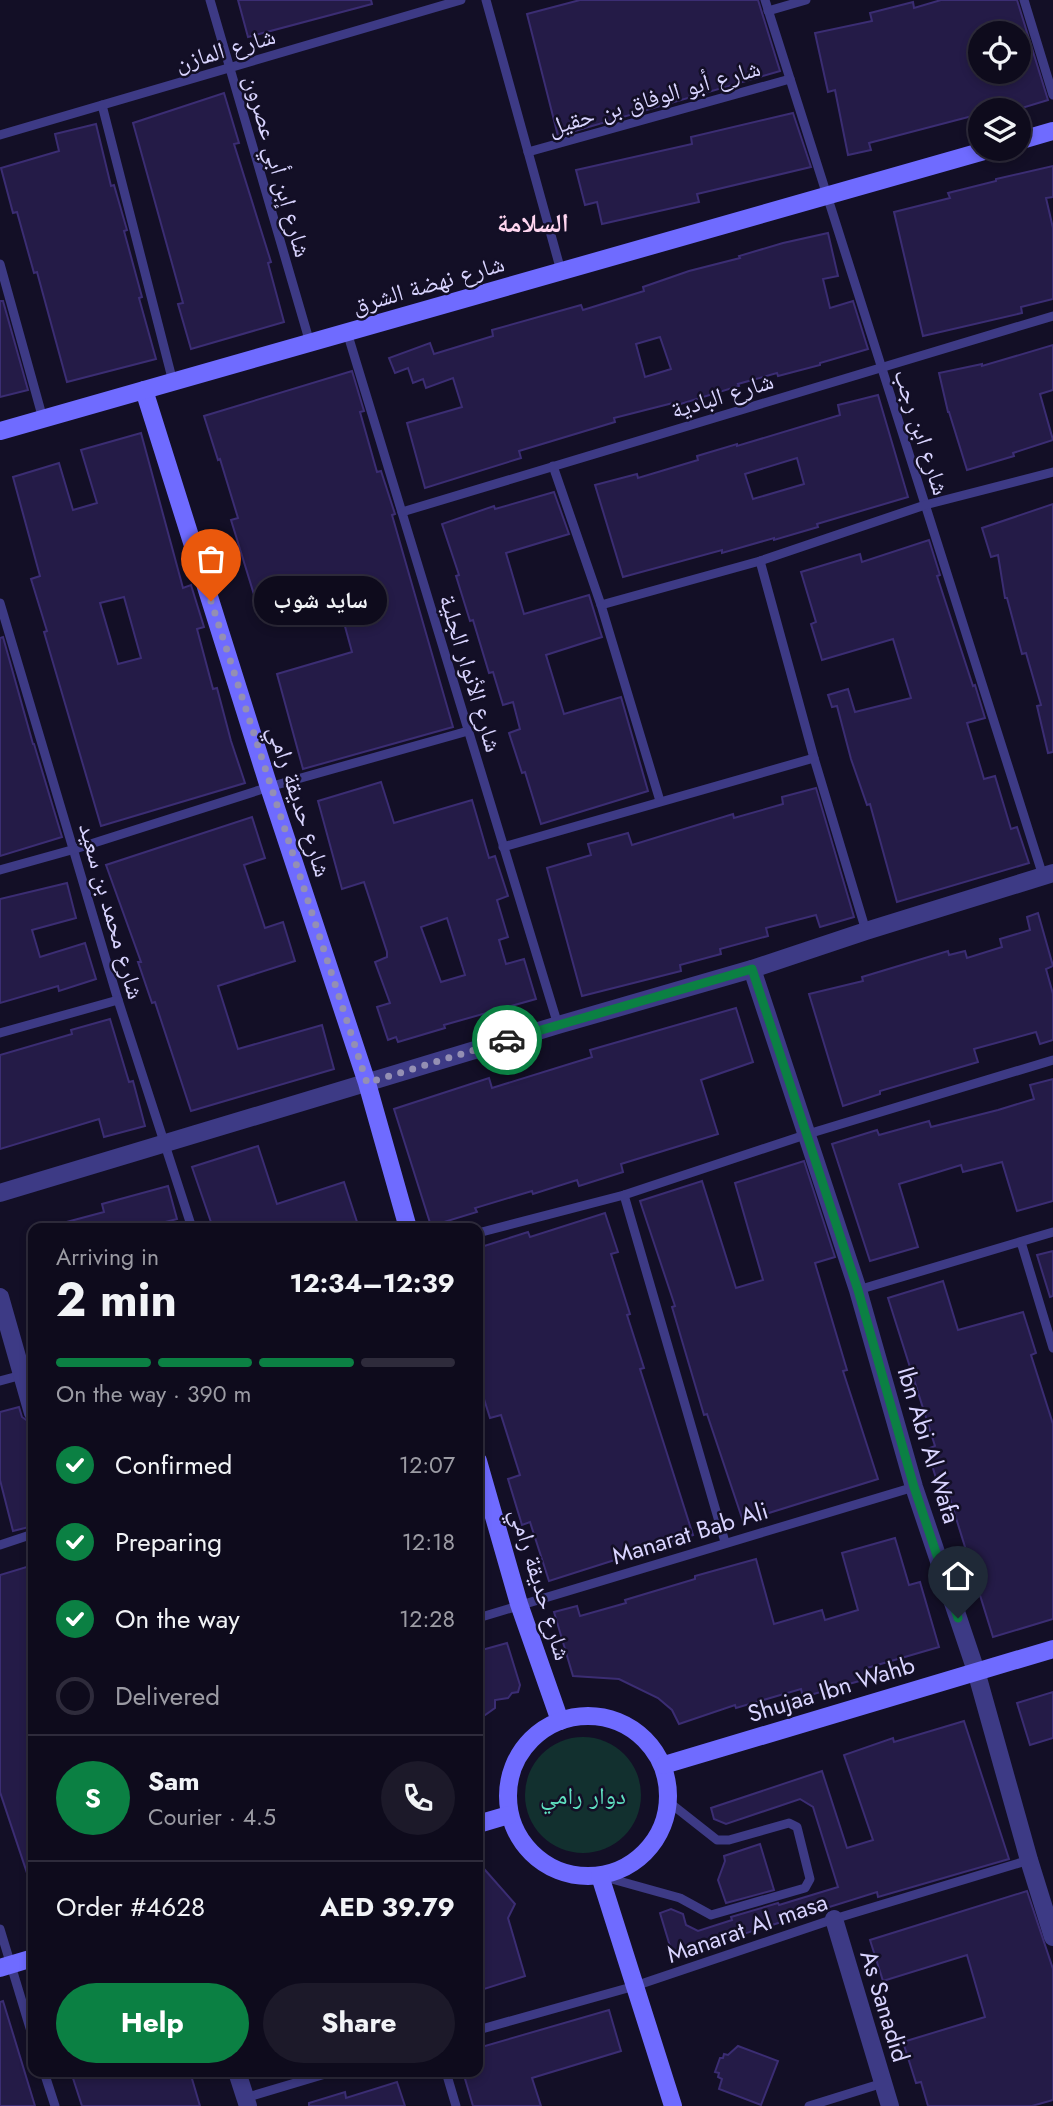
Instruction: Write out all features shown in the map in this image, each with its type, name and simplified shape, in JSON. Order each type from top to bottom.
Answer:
[{"type":"street","points":[[1031,137],[1053,131]]},
{"type":"street","name":"شارع نهضة الشرق","points":[[0,431],[968,155]]},
{"type":"street","name":"شارع حديقة رامي","points":[[144,390],[269,787],[367,1083],[407,1223]]},
{"type":"street","points":[[0,1193],[752,969],[1048,875]]},
{"type":"street","name":"Ibn Abi Al Wafa","points":[[752,969],[858,1290],[914,1487],[976,1671],[1053,1937]]},
{"type":"street","points":[[0,1297],[28,1396]]},
{"type":"street","name":"شارع حديقة رامي","points":[[483,1482],[519,1604],[559,1721]]},
{"type":"street","name":"Shujaa Ibn Wahb","points":[[664,1765],[1053,1649]]},
{"type":"street","points":[[590,1715],[620,1722],[646,1739],[664,1765],[670,1802],[658,1839],[631,1866],[600,1876],[556,1871],[526,1849],[509,1815],[507,1786],[516,1758],[534,1735],[559,1721],[590,1715]]},
{"type":"street","points":[[483,1823],[509,1815]]},
{"type":"street","points":[[600,1876],[673,2106]]},
{"type":"street","name":"As Sanadid","points":[[834,1919],[890,2106]]},
{"type":"street","points":[[5,1966],[28,1959]]},
{"type":"street","points":[[238,2077],[246,2102]]},
{"type":"lane","name":"شارع إبن أبي عصرون","points":[[210,0],[310,343]]},
{"type":"lane","name":"شارع المازن","points":[[0,135],[461,0]]},
{"type":"lane","points":[[486,0],[561,271]]},
{"type":"lane","name":"شارع ابن رجب","points":[[765,0],[925,505],[1048,875]]},
{"type":"lane","points":[[768,11],[806,0]]},
{"type":"lane","points":[[1024,0],[1053,96]]},
{"type":"lane","name":"شارع أبو الوفاق بن حقيل","points":[[528,152],[790,79]]},
{"type":"lane","points":[[102,105],[173,382]]},
{"type":"lane","points":[[0,264],[43,419]]},
{"type":"lane","name":"شارع البادية","points":[[402,512],[1053,316]]},
{"type":"lane","name":"شارع الأنوار الجلية","points":[[347,332],[558,1025]]},
{"type":"lane","points":[[553,466],[601,604],[660,801]]},
{"type":"lane","points":[[601,604],[760,561],[925,505],[1053,472]]},
{"type":"lane","points":[[760,561],[814,758],[866,931]]},
{"type":"lane","name":"شارع محمد بن سعيد","points":[[0,603],[118,1000],[190,1223]]},
{"type":"lane","points":[[0,870],[269,787],[468,731]]},
{"type":"lane","points":[[503,847],[814,758]]},
{"type":"lane","points":[[0,1033],[118,1000]]},
{"type":"lane","points":[[483,1232],[624,1195],[808,1134],[1053,1060]]},
{"type":"lane","points":[[624,1195],[725,1542]]},
{"type":"lane","points":[[858,1290],[1053,1232]]},
{"type":"lane","points":[[1021,1242],[1053,1348]]},
{"type":"lane","points":[[0,1381],[22,1375]]},
{"type":"lane","name":"Manarat Bab Ali","points":[[483,1616],[914,1487]]},
{"type":"lane","points":[[0,1545],[28,1536]]},
{"type":"lane","points":[[600,1876],[680,1898],[711,1915],[805,1888],[810,1880],[797,1828],[789,1824],[729,1840],[717,1840],[670,1802]]},
{"type":"lane","name":"Manarat Al masa","points":[[483,2029],[635,1986],[834,1919],[1029,1860]]},
{"type":"lane","points":[[0,1930],[5,1966],[28,2025]]},
{"type":"lane","points":[[46,2077],[55,2106]]},
{"type":"lane","points":[[246,2102],[318,2077]]},
{"type":"lane","points":[[447,2077],[456,2106]]},
{"type":"lane","points":[[809,2106],[883,2083]]},
{"type":"green space","name":"دوار رامي","points":[[583,1737],[605,1742],[624,1754],[636,1773],[641,1795],[636,1817],[624,1836],[605,1848],[583,1853],[561,1848],[542,1836],[530,1817],[525,1795],[530,1773],[542,1754],[561,1742]]},
{"type":"building","points":[[238,0],[371,0],[372,4],[248,37]]},
{"type":"building","points":[[580,0],[758,0],[780,71],[558,136],[527,14]]},
{"type":"building","points":[[941,0],[1017,0],[1024,21],[968,21],[968,84],[1031,84],[1031,45],[1048,100],[1031,105],[1031,98],[968,98],[968,117],[869,143],[871,150],[848,155],[835,90],[828,92],[815,33],[872,21],[870,13],[913,2],[914,8]]},
{"type":"building","points":[[224,93],[239,143],[234,144],[271,262],[268,263],[284,322],[191,349],[178,304],[183,303],[133,123]]},
{"type":"building","points":[[793,113],[811,167],[697,194],[699,202],[602,224],[597,202],[585,205],[576,170],[692,144],[691,137]]},
{"type":"building","points":[[96,124],[111,186],[114,185],[127,230],[124,231],[142,297],[139,298],[156,359],[67,382],[37,272],[34,273],[17,212],[13,213],[1,168],[59,151],[55,134]]},
{"type":"building","points":[[1053,166],[1053,197],[1046,198],[1053,228],[1053,299],[1021,307],[1022,313],[923,336],[894,212],[950,198],[948,193],[996,179]]},
{"type":"building","points":[[828,233],[838,276],[823,279],[830,308],[853,301],[868,349],[820,365],[738,384],[739,386],[674,406],[673,403],[614,418],[615,422],[519,451],[521,458],[425,488],[407,423],[462,407],[453,378],[426,388],[423,379],[413,383],[408,368],[395,373],[389,358],[430,343],[434,354],[493,336],[492,330],[581,305],[583,310],[644,291],[643,287],[689,271],[740,258],[739,256]],"holes":[[[660,337],[671,369],[645,377],[636,344]]]},
{"type":"building","points":[[0,301],[3,301],[28,390],[0,397]]},
{"type":"building","points":[[1053,345],[1053,390],[1040,394],[1053,440],[1013,453],[1014,456],[967,470],[948,412],[939,373],[982,366]]},
{"type":"building","points":[[352,371],[377,472],[381,471],[395,514],[392,515],[453,727],[303,769],[277,674],[352,652],[335,590],[260,614],[231,520],[238,518],[204,416]]},
{"type":"building","points":[[878,395],[908,497],[774,540],[722,553],[722,550],[623,577],[595,485],[637,474],[638,478],[698,460],[697,456],[840,415],[838,405]],"holes":[[[797,458],[804,484],[753,499],[745,474]]]},
{"type":"building","points":[[141,433],[183,588],[191,585],[204,627],[197,629],[213,689],[217,688],[245,783],[101,826],[44,632],[47,631],[31,579],[40,576],[13,477],[59,463],[73,510],[97,503],[81,450]],"holes":[[[124,597],[141,658],[118,664],[100,603]]]},
{"type":"building","points":[[554,492],[569,534],[506,553],[524,614],[589,595],[602,637],[546,655],[564,714],[621,697],[648,791],[541,824],[525,772],[522,773],[509,733],[520,729],[513,702],[503,705],[493,672],[489,673],[473,620],[470,621],[456,576],[459,575],[442,524],[494,506],[495,509]]},
{"type":"building","points":[[1053,504],[1053,752],[1048,753],[1037,706],[1041,705],[1026,653],[1022,654],[1005,598],[998,555],[991,557],[982,528]]},
{"type":"building","points":[[929,540],[940,575],[937,576],[985,718],[967,723],[984,779],[995,776],[1011,829],[1017,827],[1029,863],[897,902],[870,804],[867,805],[851,759],[837,706],[832,707],[828,695],[848,689],[855,712],[911,698],[893,639],[822,660],[811,624],[816,622],[801,572],[860,554],[862,562]]},
{"type":"building","points":[[3,637],[62,837],[0,856],[0,638]]},
{"type":"building","points":[[381,782],[394,823],[472,800],[489,858],[495,856],[508,896],[497,900],[508,937],[499,940],[506,964],[524,959],[536,999],[444,1025],[445,1028],[398,1042],[396,1037],[388,1040],[377,1007],[390,1003],[375,962],[387,957],[387,952],[364,882],[342,889],[318,801]],"holes":[[[447,918],[465,975],[441,982],[421,927]]]},
{"type":"building","points":[[816,788],[854,917],[820,927],[816,915],[766,928],[768,936],[720,949],[721,954],[680,965],[681,971],[582,996],[547,868],[591,855],[588,844],[628,833],[632,845],[733,814],[734,818],[783,804],[782,797]]},
{"type":"building","points":[[252,817],[265,858],[244,865],[265,928],[283,922],[295,961],[218,986],[238,1049],[322,1025],[334,1069],[191,1111],[106,865]]},
{"type":"building","points":[[67,883],[76,918],[32,930],[40,957],[85,943],[96,979],[59,991],[58,986],[0,1003],[0,899]]},
{"type":"building","points":[[1038,913],[1053,966],[1046,969],[1053,994],[1053,1040],[1040,1044],[1036,1032],[974,1049],[978,1062],[880,1091],[880,1094],[843,1106],[809,994],[863,981],[862,977],[948,951],[949,955],[965,951],[967,958],[1002,947],[1000,939],[1030,930],[1027,917]]},
{"type":"building","points":[[736,1008],[753,1062],[701,1080],[718,1134],[621,1164],[623,1172],[579,1186],[577,1180],[533,1194],[532,1191],[475,1208],[477,1212],[441,1223],[430,1223],[394,1109],[489,1078],[492,1088],[592,1057],[590,1050]]},
{"type":"building","points":[[110,1019],[129,1082],[133,1081],[145,1126],[104,1137],[99,1119],[0,1149],[0,1055],[72,1034],[71,1030]]},
{"type":"building","points":[[1053,1079],[1053,1201],[1017,1211],[1002,1162],[963,1172],[961,1165],[899,1184],[918,1247],[870,1261],[832,1144],[877,1130],[879,1135],[929,1121],[931,1127],[998,1110],[1034,1099],[1030,1085]]},
{"type":"building","points":[[258,1146],[277,1204],[344,1182],[357,1223],[211,1223],[192,1167]]},
{"type":"building","points":[[804,1161],[835,1257],[815,1263],[847,1370],[843,1371],[878,1479],[743,1521],[707,1414],[704,1415],[672,1307],[675,1306],[640,1201],[702,1181],[736,1288],[763,1280],[735,1183]]},
{"type":"building","points":[[168,1186],[177,1219],[161,1223],[63,1223],[104,1212],[102,1204]]},
{"type":"building","points":[[605,1213],[618,1252],[611,1254],[644,1368],[640,1369],[693,1535],[549,1581],[530,1522],[522,1525],[508,1479],[520,1475],[501,1415],[490,1418],[483,1396],[483,1246],[528,1232],[530,1237]]},
{"type":"building","points":[[1053,1251],[1053,1296],[1050,1297],[1037,1255]]},
{"type":"building","points":[[943,1281],[958,1330],[1023,1312],[1036,1353],[1031,1355],[1053,1424],[1053,1619],[993,1637],[947,1489],[940,1491],[927,1449],[935,1446],[888,1298]]},
{"type":"building","points":[[19,1407],[22,1417],[28,1421],[28,1527],[13,1531],[0,1480],[0,1412]]},
{"type":"building","points":[[895,1538],[909,1585],[920,1582],[939,1647],[867,1668],[870,1678],[803,1697],[801,1689],[736,1708],[735,1705],[679,1724],[672,1710],[658,1698],[619,1679],[573,1676],[554,1612],[577,1606],[580,1616],[695,1579],[695,1576],[756,1559],[774,1624],[822,1610],[825,1620],[858,1610],[842,1553]]},
{"type":"building","points":[[28,1567],[28,1876],[0,1792],[0,1575]]},
{"type":"building","points":[[507,1643],[520,1685],[518,1692],[512,1693],[508,1698],[495,1700],[495,1708],[483,1716],[483,1650]]},
{"type":"building","points":[[1053,1692],[1053,1738],[1030,1745],[1017,1703]]},
{"type":"building","points":[[964,1721],[1009,1859],[878,1897],[877,1892],[673,1956],[660,1913],[671,1909],[683,1914],[686,1925],[698,1931],[732,1920],[731,1917],[838,1887],[813,1807],[800,1799],[726,1824],[714,1819],[711,1808],[822,1771],[847,1848],[873,1840],[844,1755],[893,1738],[894,1742]]},
{"type":"building","points":[[760,1844],[774,1890],[726,1903],[718,1880],[725,1861],[724,1856]]},
{"type":"building","points":[[483,1868],[515,1904],[508,1918],[525,1976],[483,1989]]},
{"type":"building","points":[[1027,1891],[1053,1969],[1053,2100],[1032,2106],[928,2106],[921,2082],[916,2083],[903,2042],[985,2017],[967,1955],[883,1981],[870,1940]]},
{"type":"building","points":[[3,2001],[35,2106],[0,2106],[0,2002]]},
{"type":"building","points":[[609,2010],[621,2051],[532,2078],[541,2106],[473,2106],[464,2077],[483,2077],[483,2047]]},
{"type":"building","points":[[738,2046],[778,2061],[761,2105],[719,2089],[722,2079],[718,2077],[719,2073],[715,2072],[720,2058]]},
{"type":"building","points":[[73,2077],[191,2077],[200,2106],[82,2106]]},
{"type":"building","points":[[397,2082],[405,2106],[309,2106],[309,2103],[345,2092],[346,2098]]},
{"type":"way so far","points":[[211,601],[367,1083],[507,1040]]},
{"type":"place","name":"سايد شوب","points":[[211,601]]},
{"type":"district","name":"السلامة","points":[[533,223]]},
{"type":"route","points":[[507,1040],[752,969],[858,1290],[914,1487],[958,1618]]}]
